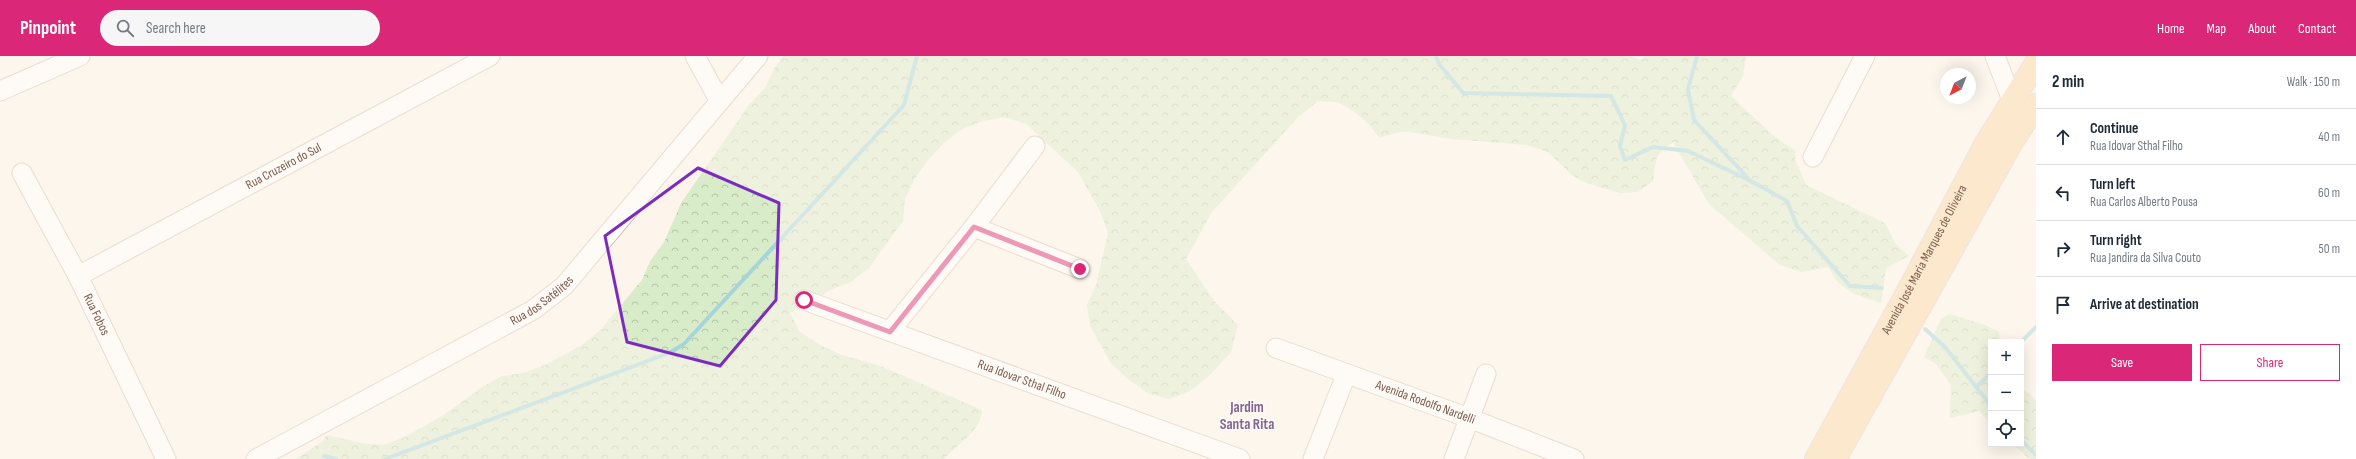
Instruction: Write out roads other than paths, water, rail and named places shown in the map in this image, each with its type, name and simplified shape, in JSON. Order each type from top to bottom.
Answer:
[{"type":"main road","name":"Avenida José Maria Marques de Oliveira","points":[[1816,459],[1907,293],[1986,142],[2036,63]]},
{"type":"main road","points":[[2035,106],[2027,104],[2026,98],[2036,80]]},
{"type":"main road","name":"Avenida José Maria Marques de Oliveira","points":[[1835,459],[2012,142],[2035,106]]},
{"type":"street","points":[[0,91],[58,68],[80,56]]},
{"type":"street","name":"Rua Cruzeiro do Sul","points":[[78,276],[490,56]]},
{"type":"street","points":[[695,56],[719,100]]},
{"type":"street","name":"Rua dos Satélites","points":[[256,459],[532,310],[564,286],[719,100],[758,56]]},
{"type":"street","points":[[1813,157],[1865,56]]},
{"type":"street","points":[[1995,56],[2012,100]]},
{"type":"street","points":[[2025,56],[2036,56]]},
{"type":"street","points":[[890,332],[974,227],[1034,146]]},
{"type":"street","name":"Rua Fobos","points":[[22,173],[78,276],[166,459]]},
{"type":"street","points":[[974,227],[1080,269]]},
{"type":"street","name":"Rua Idovar Sthal Filho","points":[[804,300],[1240,459]]},
{"type":"street","name":"Avenida Rodolfo Nardelli","points":[[1276,348],[1346,375],[1469,418],[1574,459]]},
{"type":"street","points":[[1454,459],[1486,374]]},
{"type":"street","points":[[1313,459],[1346,375]]},
{"type":"waterway","points":[[385,459],[669,353],[684,344],[904,105],[917,56]]},
{"type":"waterway","points":[[1436,56],[1439,64],[1463,93],[1611,96],[1625,125],[1620,146],[1625,160],[1653,147],[1688,151],[1749,180],[1787,201],[1797,226],[1850,286],[1882,288]]},
{"type":"waterway","points":[[1697,56],[1688,90],[1694,120],[1747,177]]},
{"type":"waterway","points":[[2024,339],[2036,327]]},
{"type":"waterway","points":[[1925,329],[1945,347],[1988,402]]},
{"type":"waterway","points":[[1976,387],[1989,375]]},
{"type":"waterway","points":[[2024,443],[2036,455]]},
{"type":"waterway","points":[[324,456],[336,459]]},
{"type":"district","name":"Jardim Santa Rita","points":[[1247,416]]}]
